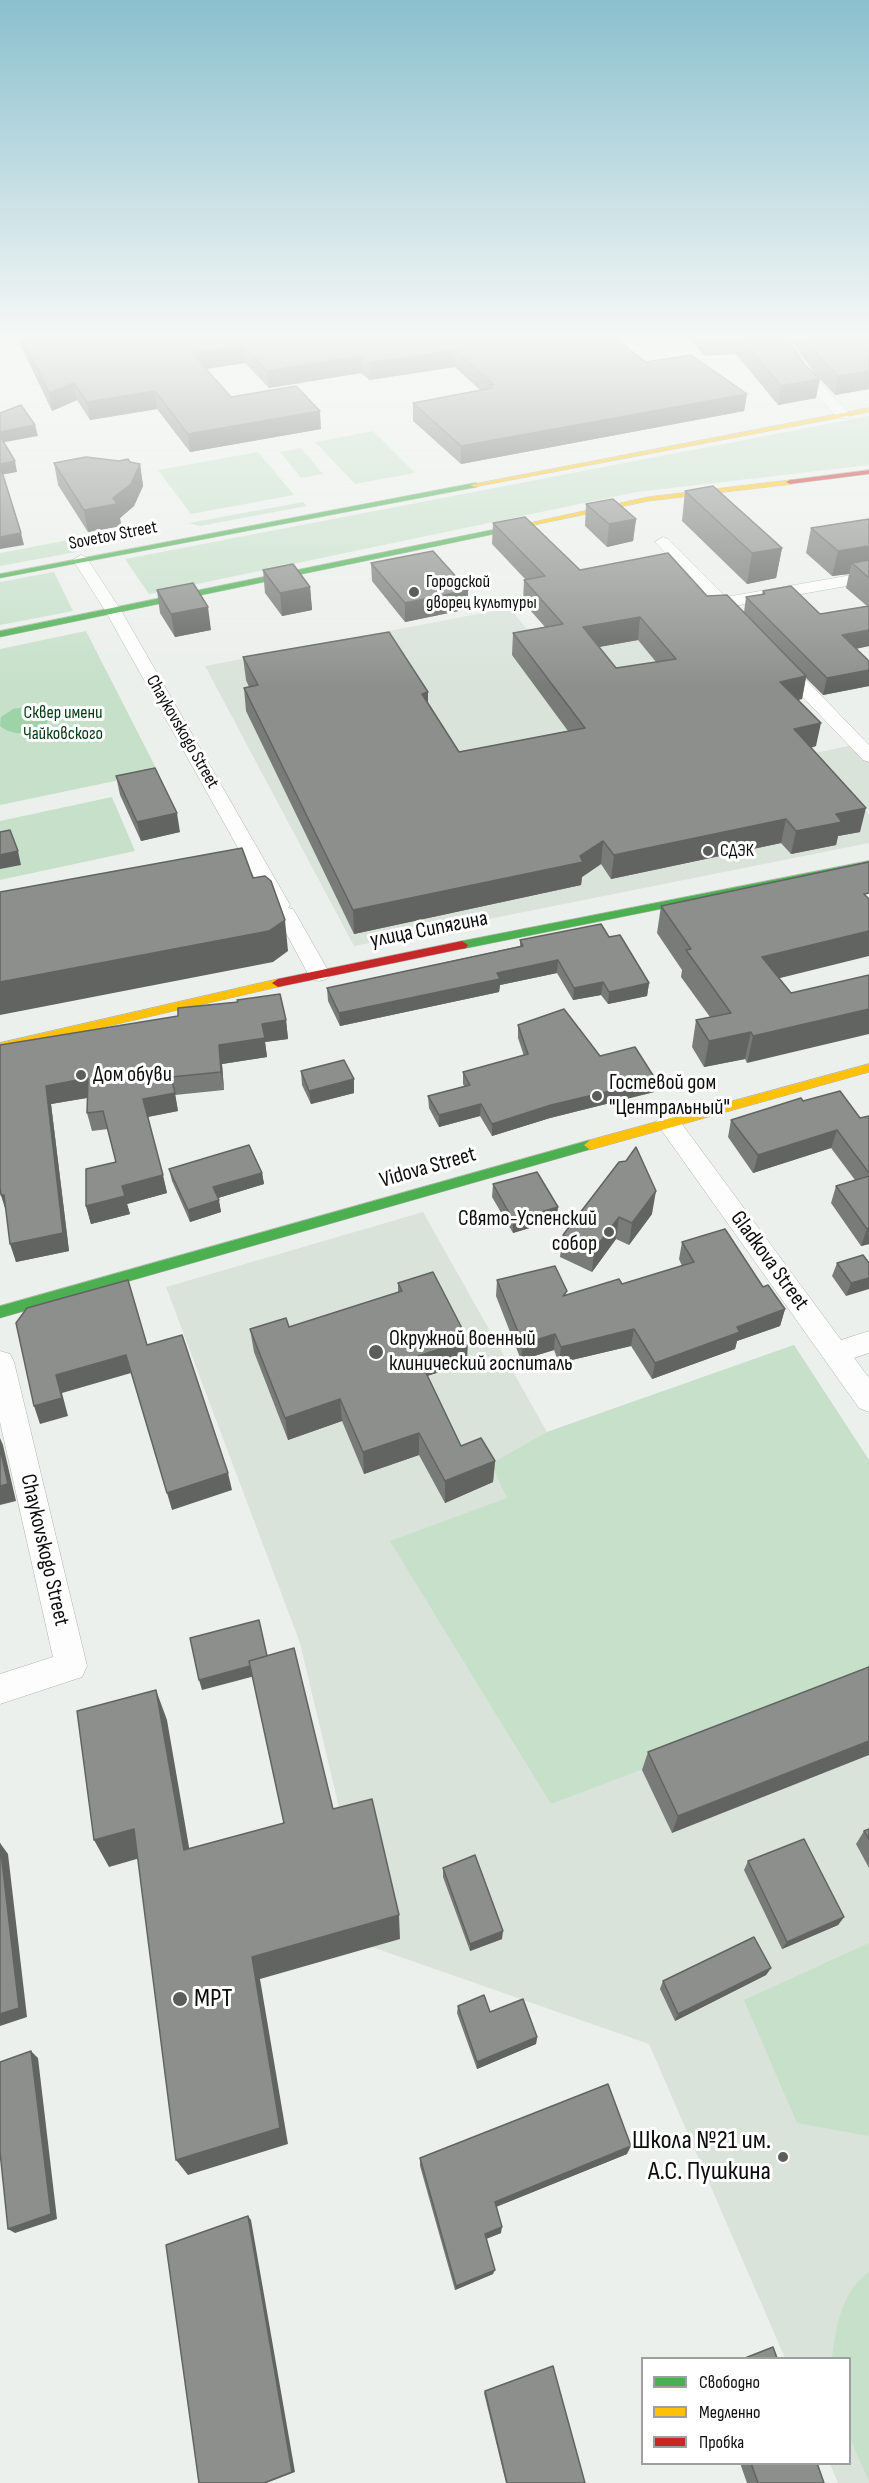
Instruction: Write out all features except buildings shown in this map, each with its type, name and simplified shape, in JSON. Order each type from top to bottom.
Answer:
[{"type":"street","name":"Sovetov Street","points":[[0,576],[618,456]]},
{"type":"street","points":[[0,634],[648,499],[869,472]]},
{"type":"street","points":[[663,542],[746,628]]},
{"type":"street","name":"Chaykovskogo Street","points":[[81,560],[114,612],[319,974]]},
{"type":"street","points":[[722,603],[869,577]]},
{"type":"street","points":[[771,653],[869,756]]},
{"type":"street","name":"улица Сипягина","points":[[0,1047],[319,974],[869,864]]},
{"type":"street","name":"Vidova Street","points":[[0,1312],[668,1122],[869,1068]]},
{"type":"street","name":"Gladkova Street","points":[[668,1122],[869,1400]]},
{"type":"street","points":[[836,1352],[869,1342]]},
{"type":"street","name":"Chaykovskogo Street","points":[[0,1362],[71,1666],[0,1689]]},
{"type":"shaded area","points":[[509,608],[534,637],[680,610],[869,814],[869,843],[354,946],[205,666]]},
{"type":"shaded area","points":[[29,706],[48,712],[50,719],[40,729],[19,733],[0,726],[1,717],[13,709]]},
{"type":"shaded area","points":[[858,744],[869,756],[869,810],[815,753]]},
{"type":"shaded area","points":[[423,1212],[547,1432],[794,1345],[869,1460],[869,2483],[838,2483],[830,2465],[851,2465],[851,2357],[785,2357],[649,2044],[372,1947],[300,1643],[166,1287]]},
{"type":"green space","points":[[236,456],[261,456],[294,495],[191,514],[158,470]]},
{"type":"green space","points":[[283,456],[308,456],[323,474],[301,478]]},
{"type":"green space","points":[[328,456],[398,456],[415,473],[355,484]]},
{"type":"green space","points":[[662,456],[869,456],[869,465],[637,492],[149,594],[125,559]]},
{"type":"green space","points":[[303,502],[307,506],[200,526],[189,523]]},
{"type":"green space","points":[[69,540],[76,552],[0,566],[0,553]]},
{"type":"green space","points":[[54,572],[73,611],[0,625],[0,582]]},
{"type":"green space","name":"Сквер имени Чайковского","points":[[86,631],[158,772],[0,805],[0,649]]},
{"type":"green space","points":[[112,797],[135,851],[0,880],[0,821]]},
{"type":"green space","points":[[794,1345],[869,1460],[869,1683],[551,1804],[390,1541],[507,1498],[491,1464],[547,1432]]},
{"type":"green space","points":[[869,1943],[869,2136],[797,2123],[744,2000]]},
{"type":"green space","points":[[869,2272],[869,2482],[851,2440],[851,2357],[832,2357],[838,2322],[846,2300],[860,2280]]},
{"type":"traffic: fast","points":[[0,576],[474,485]]},
{"type":"traffic: fast","points":[[0,634],[501,530]]},
{"type":"traffic: fast","points":[[462,945],[869,864]]},
{"type":"traffic: fast","points":[[0,1312],[590,1145]]},
{"type":"traffic: slow","points":[[474,485],[627,456]]},
{"type":"traffic: slow","points":[[501,530],[648,499],[790,482]]},
{"type":"traffic: slow","points":[[0,1047],[278,983]]},
{"type":"traffic: slow","points":[[590,1145],[869,1068]]},
{"type":"traffic: jam","points":[[790,482],[869,472]]},
{"type":"traffic: jam","points":[[278,983],[462,945]]},
{"type":"place","name":"Городской дворец культуры","points":[[414,592]]},
{"type":"place","name":"СДЭК","points":[[708,851]]},
{"type":"place","name":"Дом обуви","points":[[81,1075]]},
{"type":"place","name":"Гостевой дом \"Центральный\"","points":[[597,1096]]},
{"type":"place","name":"Свято-Успенский собор","points":[[609,1232]]},
{"type":"place","name":"Окружной военный клинический госпиталь","points":[[376,1352]]},
{"type":"place","name":"МРТ","points":[[180,1999]]},
{"type":"place","name":"Школа №21 им. А.С. Пушкина","points":[[783,2157]]}]
